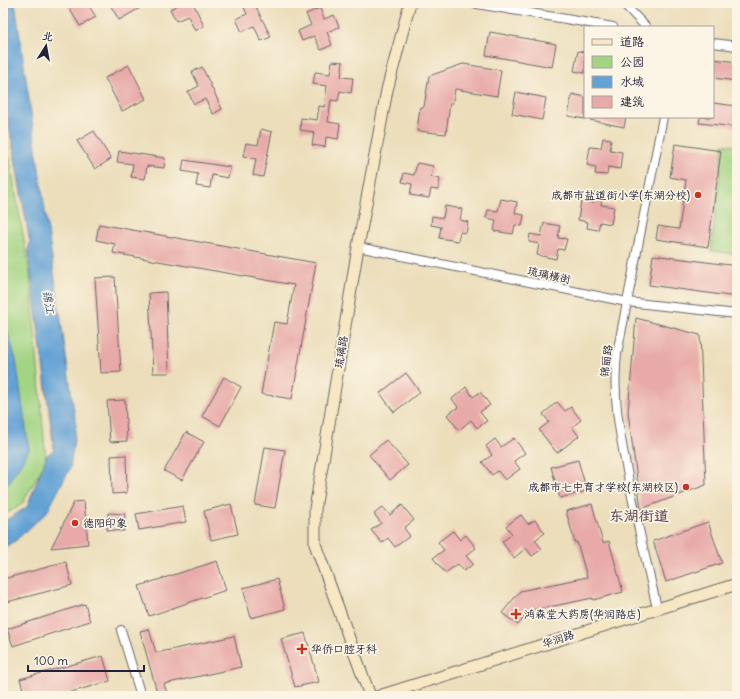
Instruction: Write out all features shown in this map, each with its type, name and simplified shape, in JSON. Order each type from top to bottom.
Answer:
[{"type":"street","name":"琉璃路","points":[[370,696],[315,544],[315,509],[358,247],[387,90],[410,3]]},
{"type":"street","points":[[471,3],[607,26]]},
{"type":"street","points":[[622,3],[645,26]]},
{"type":"street","points":[[714,43],[737,46]]},
{"type":"street","name":"锦丽路","points":[[657,608],[624,459],[618,428],[614,389],[617,354],[663,118]]},
{"type":"street","name":"琉璃横街","points":[[358,247],[627,302],[737,314]]},
{"type":"street","name":"华润路","points":[[379,696],[737,584]]},
{"type":"street","points":[[121,630],[140,696]]},
{"type":"green space","points":[[3,121],[30,274],[46,461],[22,504],[3,516]]},
{"type":"green space","points":[[723,144],[737,146],[737,254],[711,251]]},
{"type":"water","name":"锦江","points":[[3,3],[15,3],[76,425],[70,468],[47,512],[15,541],[3,548],[3,522],[27,507],[47,455],[54,450],[28,250],[30,243],[3,93]]},
{"type":"water","points":[[3,317],[16,360],[29,450],[8,484],[3,487]]},
{"type":"building","points":[[66,3],[87,3],[96,17],[80,26]]},
{"type":"building","points":[[109,3],[137,3],[140,8],[119,20]]},
{"type":"building","points":[[182,3],[193,3],[204,26],[195,31],[188,16],[176,21],[170,9]]},
{"type":"building","points":[[242,3],[254,3],[271,37],[261,41],[254,26],[242,32],[236,19],[247,14]]},
{"type":"building","points":[[320,8],[324,19],[334,15],[339,27],[327,32],[332,45],[321,50],[314,36],[302,41],[298,31],[311,25],[306,14]]},
{"type":"building","points":[[490,32],[556,44],[552,67],[486,55]]},
{"type":"building","points":[[578,51],[584,52],[584,73],[574,71]]},
{"type":"building","points":[[714,59],[737,62],[737,81],[714,78]]},
{"type":"building","points":[[332,61],[343,62],[341,77],[353,78],[351,93],[340,91],[338,101],[331,100],[328,122],[340,124],[338,139],[326,137],[325,147],[312,145],[314,132],[300,130],[301,118],[317,120],[319,106],[324,107],[327,86],[313,84],[315,72],[330,74]]},
{"type":"building","points":[[463,64],[501,70],[497,96],[455,89],[453,103],[450,103],[446,134],[417,131],[420,107],[424,107],[429,76]]},
{"type":"building","points":[[129,65],[146,99],[122,111],[105,78]]},
{"type":"building","points":[[202,67],[222,109],[213,114],[205,99],[194,104],[188,92],[199,86],[192,72]]},
{"type":"building","points":[[516,92],[546,98],[542,120],[512,114]]},
{"type":"building","points":[[572,94],[584,97],[585,119],[568,116]]},
{"type":"building","points":[[714,103],[737,106],[737,127],[699,123],[700,118],[714,118]]},
{"type":"building","points":[[590,118],[626,118],[624,127],[590,120]]},
{"type":"building","points":[[261,129],[272,132],[263,177],[253,175],[256,159],[243,156],[246,143],[258,145]]},
{"type":"building","points":[[94,131],[111,159],[95,169],[77,141]]},
{"type":"building","points":[[603,138],[611,139],[610,150],[622,152],[620,169],[608,167],[607,175],[595,174],[596,167],[587,165],[590,147],[601,148]]},
{"type":"building","points":[[675,144],[721,151],[708,247],[656,239],[658,226],[679,229],[686,180],[670,177]]},
{"type":"building","points":[[119,151],[165,158],[164,168],[147,166],[145,179],[131,177],[133,164],[117,162]]},
{"type":"building","points":[[184,160],[230,167],[228,178],[212,175],[210,188],[196,186],[198,174],[182,171]]},
{"type":"building","points":[[417,163],[433,166],[431,177],[440,179],[438,190],[431,189],[429,198],[410,195],[412,184],[402,182],[404,173],[414,175]]},
{"type":"building","points":[[594,193],[603,194],[601,205],[614,207],[611,224],[600,222],[598,230],[587,228],[588,222],[578,220],[581,201],[593,203]]},
{"type":"building","points":[[501,199],[517,202],[515,213],[524,215],[522,226],[515,225],[513,234],[494,231],[496,220],[486,218],[488,210],[498,211]]},
{"type":"building","points":[[445,206],[462,209],[460,220],[468,222],[466,233],[460,232],[458,241],[439,238],[441,227],[431,225],[432,216],[443,218]]},
{"type":"building","points":[[544,223],[560,226],[558,238],[567,239],[564,250],[558,249],[556,259],[537,255],[539,244],[529,242],[530,234],[541,236]]},
{"type":"building","points":[[99,224],[316,263],[292,399],[261,394],[274,322],[287,324],[294,285],[113,253],[115,244],[96,240]]},
{"type":"building","points":[[653,255],[737,266],[737,297],[649,285]]},
{"type":"building","points":[[115,277],[121,372],[101,373],[95,278]]},
{"type":"building","points":[[166,292],[169,373],[153,373],[149,293]]},
{"type":"building","points":[[636,318],[700,335],[706,485],[641,509],[628,412]]},
{"type":"building","points":[[406,373],[420,392],[394,412],[380,393]]},
{"type":"building","points":[[224,377],[241,387],[220,426],[202,416]]},
{"type":"building","points":[[466,387],[473,397],[480,392],[490,405],[480,412],[487,421],[477,428],[471,420],[459,430],[447,415],[458,407],[452,399]]},
{"type":"building","points":[[125,400],[127,441],[110,442],[107,401]]},
{"type":"building","points":[[557,402],[565,411],[571,407],[581,420],[572,427],[579,436],[557,453],[539,430],[549,422],[543,414]]},
{"type":"building","points":[[186,432],[204,442],[182,480],[164,471]]},
{"type":"building","points":[[514,438],[525,453],[514,461],[520,469],[505,480],[498,471],[492,475],[482,462],[492,455],[486,446],[495,439],[501,447]]},
{"type":"building","points":[[386,440],[408,465],[390,480],[369,455]]},
{"type":"building","points":[[265,447],[285,450],[275,508],[255,505]]},
{"type":"building","points":[[126,455],[127,493],[112,494],[111,456]]},
{"type":"building","points":[[578,460],[587,491],[560,498],[551,467]]},
{"type":"building","name":"德阳印象","points":[[84,501],[88,544],[51,548],[74,502]]},
{"type":"building","points":[[231,504],[238,534],[211,540],[204,511]]},
{"type":"building","points":[[592,504],[603,543],[609,541],[623,592],[593,600],[593,598],[529,611],[518,625],[502,613],[520,591],[587,577],[566,511]]},
{"type":"building","points":[[402,505],[414,520],[404,528],[410,536],[395,547],[388,538],[382,543],[371,530],[381,523],[374,514],[383,507],[390,515]]},
{"type":"building","points":[[183,506],[186,522],[139,530],[136,514]]},
{"type":"building","points":[[108,513],[125,514],[124,531],[107,530]]},
{"type":"building","points":[[521,515],[528,524],[535,520],[545,533],[535,540],[542,549],[532,556],[526,548],[514,558],[502,542],[512,534],[506,526]]},
{"type":"building","points":[[708,522],[722,563],[666,582],[653,541]]},
{"type":"building","points":[[453,531],[460,540],[466,535],[476,548],[466,556],[473,564],[464,571],[458,564],[445,573],[433,558],[444,550],[438,542]]},
{"type":"building","points":[[217,561],[226,590],[149,616],[139,586]]},
{"type":"building","points":[[66,562],[72,585],[3,603],[3,579]]},
{"type":"building","points":[[277,579],[285,609],[251,618],[243,588]]},
{"type":"building","points":[[85,604],[90,621],[13,646],[7,629]]},
{"type":"building","points":[[149,629],[156,653],[234,636],[241,667],[164,684],[168,696],[158,696],[140,631]]},
{"type":"building","points":[[305,633],[319,682],[295,687],[281,639]]},
{"type":"building","points":[[103,656],[110,681],[57,696],[25,696],[20,679]]},
{"type":"place","name":"成都市盐道街小学(东湖分校)","points":[[698,195]]},
{"type":"place","name":"成都市七中育才学校(东湖校区)","points":[[686,487]]},
{"type":"place","name":"德阳印象","points":[[75,523]]},
{"type":"place","name":"鸿森堂大药房(华润路店)","points":[[516,614]]},
{"type":"place","name":"华侨口腔牙科","points":[[302,649]]},
{"type":"district","name":"东湖街道","points":[[639,515]]}]
